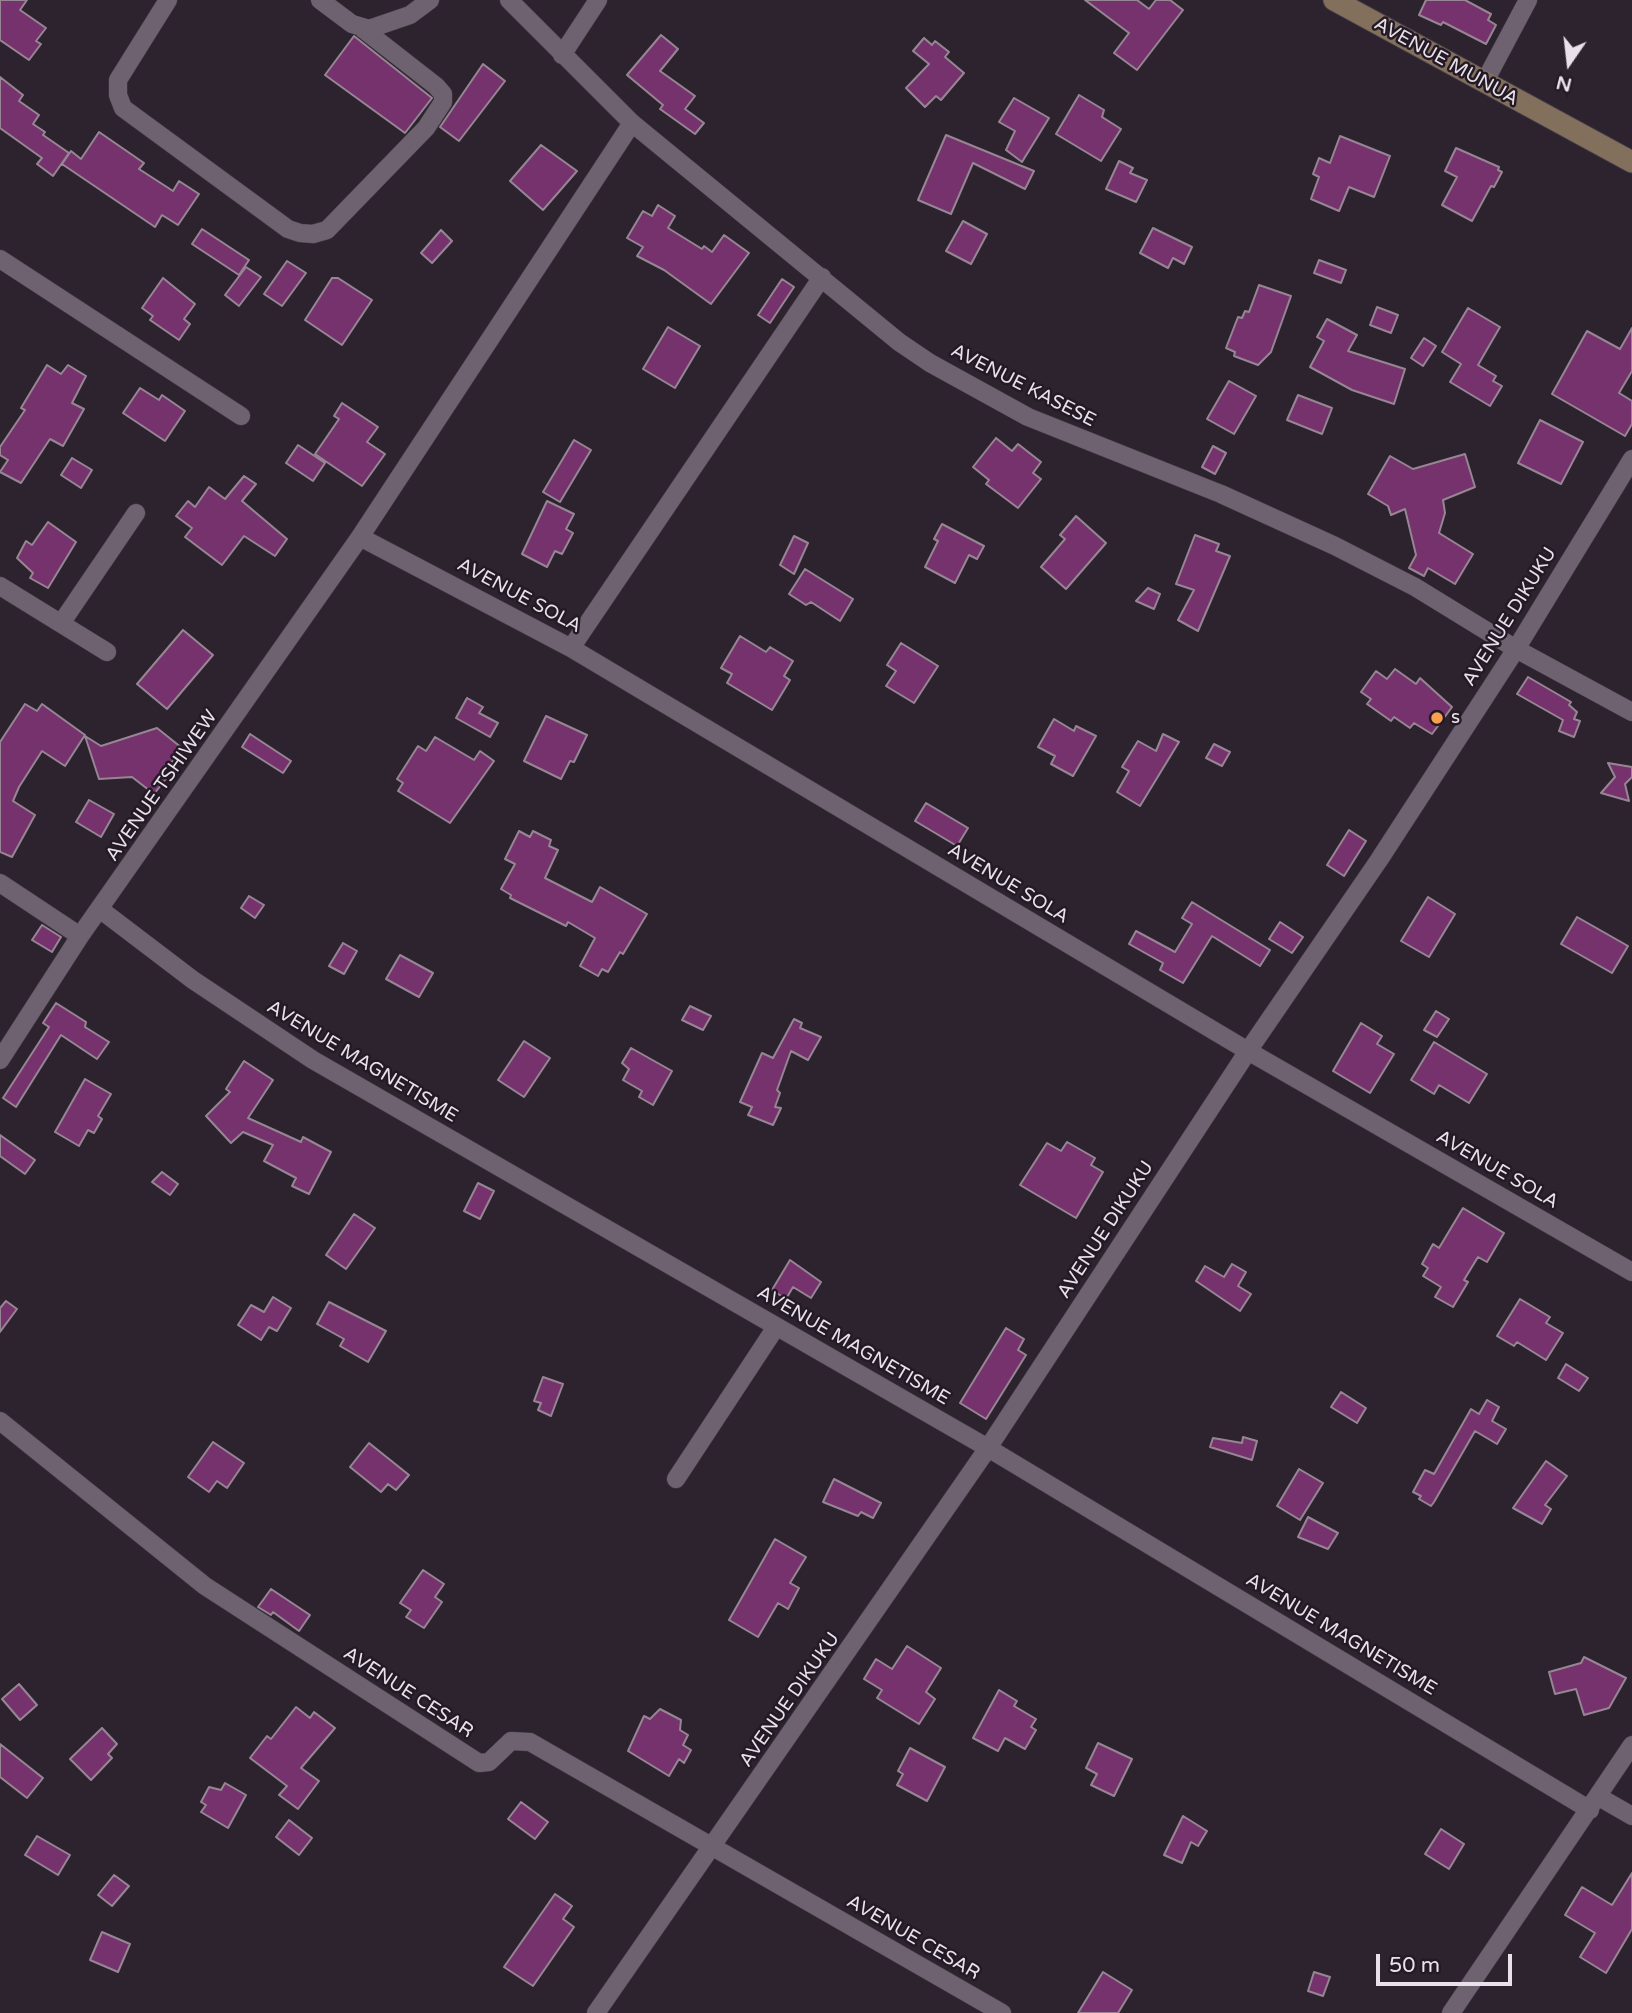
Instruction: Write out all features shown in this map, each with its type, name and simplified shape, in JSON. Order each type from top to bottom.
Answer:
[{"type":"main road","name":"AVENUE MUNUA","points":[[1334,0],[1632,162]]},
{"type":"street","points":[[168,0],[118,80],[118,95],[123,108],[288,229],[313,234],[327,230],[425,128],[443,102],[443,94],[436,86],[363,29],[320,0]]},
{"type":"street","points":[[363,29],[375,28],[410,15],[430,0]]},
{"type":"street","name":"AVENUE KASESE","points":[[509,0],[632,123],[899,342],[930,363],[1028,417],[1279,519],[1415,587],[1516,649],[1632,712]]},
{"type":"street","points":[[562,55],[598,0]]},
{"type":"street","points":[[1484,83],[1528,0]]},
{"type":"street","name":"AVENUE TSHIWEW","points":[[0,1059],[80,936],[101,910],[360,537],[632,123]]},
{"type":"street","points":[[0,259],[241,416]]},
{"type":"street","points":[[571,648],[822,277]]},
{"type":"street","name":"AVENUE DIKUKU","points":[[596,2013],[988,1448],[1248,1051],[1379,860],[1516,649],[1632,458]]},
{"type":"street","points":[[62,622],[136,513]]},
{"type":"street","name":"AVENUE SOLA","points":[[360,537],[571,648],[1248,1051],[1632,1272]]},
{"type":"street","points":[[1,588],[62,622],[107,652]]},
{"type":"street","points":[[0,883],[80,936]]},
{"type":"street","name":"AVENUE MAGNETISME","points":[[101,910],[192,980],[313,1060],[988,1448],[1595,1803],[1632,1816]]},
{"type":"street","points":[[676,1479],[776,1327]]},
{"type":"street","name":"AVENUE CESAR","points":[[0,1421],[195,1578],[479,1763],[489,1762],[511,1741],[530,1742],[1002,2013]]},
{"type":"street","points":[[1451,2013],[1632,1745]]},
{"type":"building","points":[[0,0],[27,0],[20,10],[46,28],[36,41],[41,44],[29,60],[0,40]]},
{"type":"building","points":[[1085,0],[1137,0],[1149,9],[1156,0],[1170,0],[1183,10],[1137,70],[1114,53],[1129,33]]},
{"type":"building","points":[[1426,0],[1465,0],[1491,14],[1488,20],[1496,25],[1486,44],[1443,22],[1441,25],[1419,15]]},
{"type":"building","points":[[661,35],[678,49],[660,71],[695,96],[685,109],[704,123],[695,134],[660,109],[663,105],[627,75]]},
{"type":"building","points":[[354,36],[432,98],[405,133],[325,75]]},
{"type":"building","points":[[924,38],[932,45],[935,41],[949,52],[945,57],[964,73],[941,100],[936,96],[925,107],[906,88],[929,64],[913,51]]},
{"type":"building","points":[[483,64],[505,81],[459,141],[440,127]]},
{"type":"building","points":[[0,77],[23,95],[19,101],[39,115],[33,124],[45,132],[43,135],[69,153],[53,176],[37,164],[42,158],[0,128]]},
{"type":"building","points":[[1079,95],[1104,110],[1102,117],[1121,129],[1101,161],[1056,134]]},
{"type":"building","points":[[1014,98],[1049,118],[1022,162],[1006,150],[1015,131],[999,122]]},
{"type":"building","points":[[99,132],[144,163],[139,169],[173,191],[179,181],[199,194],[178,225],[162,215],[155,227],[62,164],[71,151],[81,159]]},
{"type":"building","points":[[946,135],[1034,171],[1025,189],[973,163],[951,214],[918,200]]},
{"type":"building","points":[[1340,136],[1390,156],[1374,197],[1349,187],[1339,211],[1311,199],[1319,177],[1313,174],[1319,158],[1330,163]]},
{"type":"building","points":[[541,145],[577,171],[543,210],[510,181]]},
{"type":"building","points":[[1456,148],[1499,167],[1498,170],[1502,172],[1472,221],[1442,205],[1457,177],[1445,171]]},
{"type":"building","points":[[1119,161],[1133,168],[1130,173],[1147,180],[1136,202],[1106,189]]},
{"type":"building","points":[[658,205],[675,216],[668,228],[702,249],[704,246],[712,252],[724,235],[749,253],[711,304],[664,270],[637,256],[643,247],[627,238],[643,211],[652,216]]},
{"type":"building","points":[[963,221],[987,234],[971,264],[946,251]]},
{"type":"building","points":[[1153,228],[1192,247],[1184,264],[1173,258],[1168,268],[1140,253]]},
{"type":"building","points":[[202,229],[249,260],[239,275],[192,244]]},
{"type":"building","points":[[441,230],[452,241],[432,263],[421,253]]},
{"type":"building","points":[[1319,260],[1346,270],[1341,283],[1314,273]]},
{"type":"building","points":[[287,261],[306,273],[282,306],[264,294]]},
{"type":"building","points":[[246,267],[261,277],[239,306],[225,295]]},
{"type":"building","points":[[163,278],[195,304],[184,319],[190,324],[179,340],[150,320],[153,316],[142,308]]},
{"type":"building","points":[[332,278],[338,278],[372,300],[342,345],[305,320]]},
{"type":"building","points":[[782,279],[794,287],[770,323],[758,315]]},
{"type":"building","points":[[1259,285],[1291,296],[1271,352],[1258,365],[1234,356],[1235,352],[1226,348],[1238,317],[1242,318],[1245,311],[1249,312]]},
{"type":"building","points":[[1377,307],[1398,315],[1391,333],[1370,325]]},
{"type":"building","points":[[1468,308],[1500,327],[1478,365],[1496,376],[1493,381],[1502,386],[1490,406],[1450,382],[1461,364],[1442,352]]},
{"type":"building","points":[[1327,319],[1357,335],[1348,351],[1405,369],[1394,404],[1352,390],[1310,367],[1324,341],[1317,337]]},
{"type":"building","points":[[668,327],[700,346],[675,388],[643,369]]},
{"type":"building","points":[[1632,328],[1632,371],[1619,393],[1632,401],[1632,424],[1625,436],[1552,394],[1587,331],[1620,349]]},
{"type":"building","points":[[1424,338],[1436,346],[1423,366],[1411,358]]},
{"type":"building","points":[[47,365],[61,374],[68,365],[86,376],[72,403],[84,409],[63,446],[50,439],[21,483],[0,472],[8,460],[0,455],[0,447],[25,410],[21,408]]},
{"type":"building","points":[[1229,381],[1256,396],[1234,434],[1207,419]]},
{"type":"building","points":[[140,388],[159,400],[162,395],[185,411],[165,441],[123,413]]},
{"type":"building","points":[[1298,395],[1332,408],[1322,434],[1287,420]]},
{"type":"building","points":[[342,403],[378,427],[367,442],[385,454],[362,486],[315,454],[339,419],[334,416]]},
{"type":"building","points":[[1540,420],[1583,442],[1561,484],[1518,463]]},
{"type":"building","points":[[996,438],[1012,451],[1018,444],[1041,462],[1033,473],[1041,479],[1018,508],[986,484],[989,480],[973,467]]},
{"type":"building","points":[[574,440],[591,450],[560,502],[543,492]]},
{"type":"building","points":[[298,445],[325,463],[313,481],[286,463]]},
{"type":"building","points":[[1213,446],[1226,453],[1215,474],[1202,467]]},
{"type":"building","points":[[1465,454],[1475,487],[1443,500],[1445,513],[1439,533],[1473,554],[1455,584],[1428,568],[1424,576],[1409,568],[1416,555],[1405,509],[1391,515],[1388,506],[1368,494],[1390,456],[1413,469]]},
{"type":"building","points":[[72,458],[92,470],[81,488],[61,475]]},
{"type":"building","points":[[244,476],[256,484],[242,501],[287,539],[275,556],[244,536],[222,565],[185,537],[192,528],[176,516],[188,501],[195,507],[209,487],[225,499]]},
{"type":"building","points":[[547,501],[574,514],[566,529],[573,533],[562,554],[555,551],[547,567],[522,554]]},
{"type":"building","points":[[1076,516],[1106,543],[1066,589],[1041,567],[1065,539],[1060,535]]},
{"type":"building","points":[[48,522],[76,542],[48,588],[30,578],[33,573],[17,558],[26,541],[32,545]]},
{"type":"building","points":[[942,524],[984,546],[977,559],[969,555],[955,583],[925,567],[938,541],[934,539]]},
{"type":"building","points":[[1195,535],[1219,544],[1216,551],[1230,556],[1198,631],[1178,620],[1194,590],[1176,584]]},
{"type":"building","points":[[794,536],[808,543],[794,574],[780,565]]},
{"type":"building","points":[[805,569],[853,599],[840,621],[811,602],[806,605],[789,594]]},
{"type":"building","points":[[1148,588],[1160,594],[1154,609],[1136,601]]},
{"type":"building","points":[[183,630],[213,655],[167,709],[137,684]]},
{"type":"building","points":[[740,636],[766,652],[770,647],[793,661],[784,676],[790,680],[772,710],[727,683],[732,674],[721,668]]},
{"type":"building","points":[[901,643],[938,666],[914,703],[886,686],[896,671],[887,665]]},
{"type":"building","points":[[1395,669],[1416,684],[1420,678],[1452,707],[1432,734],[1414,723],[1410,728],[1394,717],[1391,721],[1367,704],[1371,699],[1361,692],[1376,671],[1387,679]]},
{"type":"building","points":[[1528,677],[1571,702],[1569,705],[1577,712],[1574,719],[1580,721],[1574,737],[1559,731],[1563,720],[1517,694]]},
{"type":"building","points":[[467,698],[483,707],[479,713],[498,723],[490,737],[456,718]]},
{"type":"building","points":[[25,704],[37,711],[42,704],[85,735],[65,766],[42,751],[19,787],[13,801],[35,815],[12,857],[0,852],[0,742]]},
{"type":"building","points":[[546,716],[587,735],[574,762],[570,761],[561,779],[524,761]]},
{"type":"building","points":[[1054,719],[1074,731],[1076,726],[1096,736],[1073,776],[1051,764],[1055,756],[1038,747]]},
{"type":"building","points":[[157,728],[182,748],[171,763],[176,766],[154,794],[132,777],[99,779],[85,736],[101,746]]},
{"type":"building","points":[[250,734],[291,761],[283,773],[242,747]]},
{"type":"building","points":[[1163,734],[1179,742],[1140,806],[1117,792],[1129,771],[1122,767],[1138,741],[1156,751]]},
{"type":"building","points":[[435,737],[474,760],[480,751],[494,761],[450,823],[398,791],[403,783],[397,779],[418,746],[426,751]]},
{"type":"building","points":[[1214,744],[1230,752],[1222,766],[1206,758]]},
{"type":"building","points":[[1608,763],[1632,767],[1632,777],[1625,784],[1629,801],[1601,793],[1615,777]]},
{"type":"building","points":[[89,800],[114,814],[101,837],[76,822]]},
{"type":"building","points":[[926,803],[968,828],[957,846],[915,821]]},
{"type":"building","points":[[1349,830],[1366,841],[1344,876],[1327,865]]},
{"type":"building","points":[[519,831],[530,837],[533,831],[551,840],[549,846],[558,850],[545,878],[592,902],[600,887],[647,914],[623,954],[620,952],[608,972],[602,969],[598,976],[580,966],[595,938],[568,922],[566,926],[510,898],[511,895],[501,889],[515,864],[505,859]]},
{"type":"building","points":[[249,896],[264,905],[255,918],[241,908]]},
{"type":"building","points":[[1428,897],[1455,914],[1429,957],[1401,941]]},
{"type":"building","points":[[1192,902],[1270,950],[1260,966],[1212,936],[1183,983],[1160,970],[1163,963],[1129,944],[1136,931],[1175,952],[1192,924],[1182,918]]},
{"type":"building","points":[[1577,917],[1628,946],[1612,973],[1561,944]]},
{"type":"building","points":[[1280,922],[1303,937],[1292,953],[1269,939]]},
{"type":"building","points":[[42,925],[61,937],[52,952],[32,940]]},
{"type":"building","points":[[343,943],[357,951],[344,974],[329,966]]},
{"type":"building","points":[[400,955],[433,973],[419,997],[386,979]]},
{"type":"building","points":[[56,1003],[86,1022],[85,1027],[109,1042],[97,1059],[61,1035],[16,1107],[3,1098],[49,1027],[43,1023]]},
{"type":"building","points":[[690,1006],[711,1016],[703,1030],[682,1020]]},
{"type":"building","points":[[1436,1011],[1449,1019],[1437,1037],[1424,1030]]},
{"type":"building","points":[[794,1019],[802,1023],[800,1028],[821,1037],[808,1060],[791,1051],[777,1090],[780,1093],[775,1107],[781,1108],[773,1125],[748,1115],[752,1107],[740,1102],[762,1053],[773,1058]]},
{"type":"building","points":[[1361,1023],[1382,1036],[1377,1044],[1394,1054],[1370,1093],[1333,1071]]},
{"type":"building","points":[[524,1041],[550,1058],[524,1097],[498,1080]]},
{"type":"building","points":[[1434,1042],[1487,1074],[1469,1103],[1439,1085],[1434,1094],[1411,1080]]},
{"type":"building","points":[[631,1048],[672,1071],[653,1105],[639,1097],[642,1091],[623,1080],[629,1069],[622,1063]]},
{"type":"building","points":[[244,1061],[273,1080],[248,1118],[301,1142],[303,1137],[331,1152],[309,1194],[292,1186],[296,1178],[264,1161],[273,1145],[243,1132],[231,1143],[206,1116],[230,1092],[226,1089]]},
{"type":"building","points":[[85,1079],[111,1094],[98,1116],[102,1119],[94,1133],[88,1130],[79,1146],[55,1132]]},
{"type":"building","points":[[0,1135],[35,1160],[25,1174],[0,1156]]},
{"type":"building","points":[[1067,1142],[1095,1158],[1091,1165],[1103,1172],[1076,1218],[1020,1185],[1047,1143],[1061,1151]]},
{"type":"building","points":[[162,1172],[178,1184],[170,1195],[152,1182]]},
{"type":"building","points":[[478,1183],[494,1191],[480,1219],[464,1211]]},
{"type":"building","points":[[1463,1208],[1504,1233],[1487,1262],[1478,1257],[1464,1280],[1468,1282],[1453,1307],[1435,1297],[1441,1287],[1423,1276],[1428,1268],[1422,1264],[1433,1244],[1439,1248]]},
{"type":"building","points":[[354,1214],[375,1228],[346,1269],[326,1255]]},
{"type":"building","points":[[790,1260],[821,1282],[811,1298],[793,1287],[786,1299],[772,1290]]},
{"type":"building","points":[[1232,1264],[1246,1272],[1238,1286],[1251,1294],[1240,1311],[1196,1281],[1205,1266],[1224,1277]]},
{"type":"building","points":[[273,1297],[291,1308],[277,1331],[269,1327],[261,1340],[238,1325],[251,1305],[264,1312]]},
{"type":"building","points":[[1520,1299],[1550,1317],[1546,1323],[1563,1333],[1546,1360],[1517,1342],[1514,1346],[1497,1336]]},
{"type":"building","points":[[6,1301],[17,1309],[0,1332],[0,1308]]},
{"type":"building","points":[[329,1302],[386,1331],[368,1362],[340,1346],[344,1339],[317,1324]]},
{"type":"building","points":[[1006,1328],[1024,1339],[1018,1350],[1026,1355],[986,1419],[960,1403]]},
{"type":"building","points":[[1566,1364],[1588,1378],[1579,1391],[1558,1378]]},
{"type":"building","points":[[543,1377],[563,1384],[551,1416],[538,1410],[541,1403],[534,1401]]},
{"type":"building","points":[[1341,1392],[1366,1408],[1357,1423],[1331,1407]]},
{"type":"building","points":[[1487,1400],[1499,1407],[1492,1421],[1506,1429],[1497,1444],[1475,1431],[1431,1506],[1419,1499],[1421,1496],[1413,1492],[1425,1470],[1434,1474],[1471,1409],[1479,1414]]},
{"type":"building","points":[[1243,1437],[1257,1441],[1252,1460],[1210,1447],[1213,1438],[1242,1443]]},
{"type":"building","points":[[213,1442],[244,1463],[227,1488],[217,1481],[209,1492],[188,1477]]},
{"type":"building","points":[[369,1443],[409,1475],[396,1490],[388,1484],[381,1492],[350,1467]]},
{"type":"building","points":[[1546,1461],[1567,1476],[1545,1505],[1551,1509],[1542,1524],[1513,1508]]},
{"type":"building","points":[[1299,1469],[1323,1483],[1300,1520],[1277,1506]]},
{"type":"building","points":[[834,1479],[881,1503],[873,1518],[861,1512],[858,1516],[823,1502]]},
{"type":"building","points":[[1308,1517],[1338,1533],[1328,1549],[1298,1537]]},
{"type":"building","points":[[775,1539],[806,1557],[790,1583],[799,1588],[788,1609],[778,1603],[758,1637],[729,1620]]},
{"type":"building","points":[[423,1570],[444,1584],[435,1597],[442,1602],[424,1628],[406,1617],[411,1610],[400,1603]]},
{"type":"building","points":[[271,1589],[310,1615],[299,1631],[273,1612],[271,1615],[258,1607]]},
{"type":"building","points":[[907,1646],[941,1668],[926,1692],[935,1699],[919,1724],[877,1698],[882,1690],[864,1679],[876,1659],[892,1669]]},
{"type":"building","points":[[1584,1657],[1626,1678],[1609,1708],[1584,1715],[1576,1689],[1555,1694],[1549,1672],[1581,1663]]},
{"type":"building","points":[[19,1684],[37,1705],[20,1720],[2,1699]]},
{"type":"building","points":[[999,1690],[1017,1701],[1014,1706],[1036,1719],[1031,1727],[1036,1730],[1025,1749],[1005,1738],[998,1751],[973,1738]]},
{"type":"building","points":[[296,1707],[310,1718],[314,1712],[335,1728],[301,1768],[319,1781],[298,1809],[279,1795],[287,1786],[250,1758],[267,1736],[271,1739]]},
{"type":"building","points":[[660,1709],[681,1720],[680,1730],[688,1735],[683,1745],[691,1750],[684,1763],[679,1759],[669,1776],[628,1751],[644,1716],[650,1719]]},
{"type":"building","points":[[102,1728],[117,1744],[108,1754],[112,1758],[91,1780],[70,1759]]},
{"type":"building","points":[[1098,1743],[1132,1759],[1114,1796],[1091,1785],[1097,1774],[1086,1768]]},
{"type":"building","points":[[0,1744],[43,1778],[27,1798],[0,1777]]},
{"type":"building","points":[[910,1748],[945,1767],[927,1801],[897,1785],[903,1774],[898,1771]]},
{"type":"building","points":[[225,1783],[246,1795],[228,1828],[201,1812],[206,1805],[201,1802],[209,1787],[221,1790]]},
{"type":"building","points":[[521,1802],[548,1822],[535,1839],[508,1819]]},
{"type":"building","points":[[1183,1816],[1207,1831],[1198,1846],[1191,1842],[1182,1863],[1164,1855]]},
{"type":"building","points":[[289,1820],[312,1838],[299,1855],[276,1837]]},
{"type":"building","points":[[1441,1829],[1464,1844],[1449,1869],[1425,1854]]},
{"type":"building","points":[[37,1836],[70,1855],[58,1875],[25,1855]]},
{"type":"building","points":[[1632,1873],[1632,1929],[1606,1973],[1580,1957],[1595,1933],[1565,1915],[1582,1887],[1612,1905]]},
{"type":"building","points":[[114,1875],[129,1886],[112,1906],[98,1895]]},
{"type":"building","points":[[555,1894],[572,1906],[563,1919],[574,1927],[533,1986],[504,1967]]},
{"type":"building","points":[[102,1932],[130,1944],[118,1972],[90,1960]]},
{"type":"building","points":[[1103,1972],[1132,1990],[1118,2013],[1078,2013]]},
{"type":"building","points":[[1314,1972],[1330,1977],[1323,1996],[1308,1991]]},
{"type":"place","name":"s","points":[[1437,718]]}]
